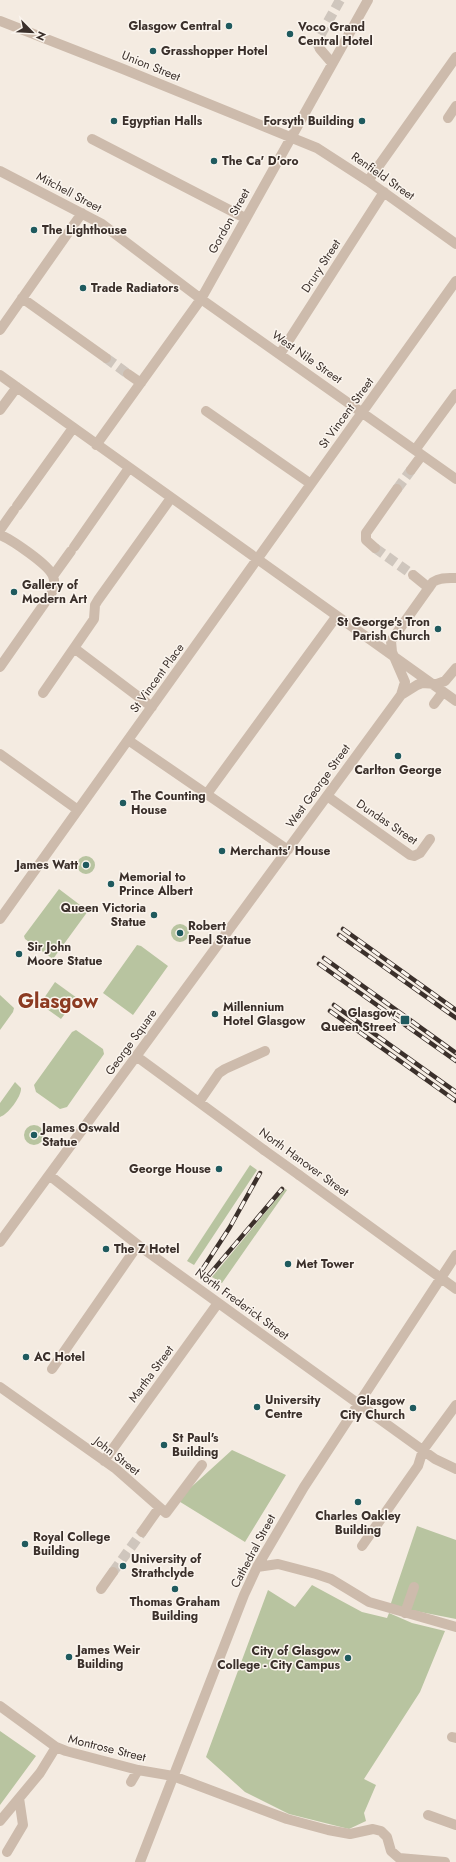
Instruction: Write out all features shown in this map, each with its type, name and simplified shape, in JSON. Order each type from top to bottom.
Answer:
[{"type":"street","name":"Gordon Street","points":[[96,445],[201,298],[368,0]]},
{"type":"street","name":"Union Street","points":[[0,21],[291,137]]},
{"type":"street","points":[[320,49],[332,63]]},
{"type":"street","points":[[368,181],[456,57]]},
{"type":"street","points":[[448,118],[456,106]]},
{"type":"street","name":"Renfield Street","points":[[291,137],[317,148],[368,181],[456,244]]},
{"type":"street","points":[[92,138],[245,218]]},
{"type":"street","name":"Mitchell Street","points":[[0,171],[102,224],[201,298]]},
{"type":"street","name":"Drury Street","points":[[280,354],[384,192]]},
{"type":"street","points":[[0,330],[82,213]]},
{"type":"street","name":"St Vincent Street","points":[[257,560],[456,281]]},
{"type":"street","points":[[22,298],[106,358]]},
{"type":"street","name":"West Nile Street","points":[[201,298],[456,479]]},
{"type":"street","points":[[128,374],[141,383]]},
{"type":"street","points":[[0,376],[336,617],[456,701]]},
{"type":"street","points":[[0,410],[16,387]]},
{"type":"street","points":[[411,470],[418,452],[456,394]]},
{"type":"street","points":[[206,411],[311,484]]},
{"type":"street","points":[[0,530],[73,428]]},
{"type":"street","points":[[53,576],[129,468]]},
{"type":"street","points":[[375,548],[366,540],[366,534],[398,489]]},
{"type":"street","points":[[43,693],[94,619],[95,605],[98,600],[171,498]]},
{"type":"street","points":[[0,535],[12,541],[44,564],[53,576],[54,586],[51,594],[0,667]]},
{"type":"street","name":"St Vincent Place","points":[[78,810],[257,560]]},
{"type":"street","points":[[413,575],[429,588]]},
{"type":"street","points":[[401,695],[405,682],[392,652],[391,641],[437,579],[456,578]]},
{"type":"street","points":[[206,795],[336,617]]},
{"type":"street","points":[[74,648],[152,707]]},
{"type":"street","points":[[401,695],[417,685],[445,681],[456,668]]},
{"type":"street","points":[[434,704],[443,692]]},
{"type":"street","name":"West George Street","points":[[234,924],[401,695]]},
{"type":"street","points":[[128,740],[288,850]]},
{"type":"street","points":[[0,754],[78,810],[0,919]]},
{"type":"street","name":"Dundas Street","points":[[327,796],[410,855],[414,856],[420,852],[430,839]]},
{"type":"street","name":"George Square","points":[[0,1242],[234,924]]},
{"type":"street","points":[[199,1102],[219,1073],[265,1051]]},
{"type":"street","name":"North Hanover Street","points":[[136,1056],[456,1289]]},
{"type":"street","name":"North Frederick Street","points":[[49,1175],[138,1246],[435,1459],[456,1469]]},
{"type":"street","points":[[52,1369],[138,1246]]},
{"type":"street","name":"Cathedral Street","points":[[140,1862],[244,1595],[257,1567],[304,1487],[442,1279],[456,1255]]},
{"type":"street","name":"Martha Street","points":[[104,1461],[218,1303]]},
{"type":"street","name":"John Street","points":[[0,1387],[116,1469],[159,1508]]},
{"type":"street","points":[[362,1546],[418,1466],[423,1450],[456,1405]]},
{"type":"street","points":[[142,1532],[159,1508],[166,1513],[202,1465]]},
{"type":"street","points":[[257,1567],[278,1564],[316,1574],[331,1579],[369,1602],[456,1627]]},
{"type":"street","points":[[101,1589],[113,1572]]},
{"type":"street","points":[[405,1613],[414,1587]]},
{"type":"street","name":"Montrose Street","points":[[0,1706],[56,1747],[138,1770],[173,1776],[292,1821],[343,1834],[350,1834],[373,1828],[381,1831],[387,1837],[391,1851],[399,1858],[445,1862]]},
{"type":"street","points":[[0,1821],[40,1772],[56,1747]]},
{"type":"street","points":[[130,1782],[138,1770]]},
{"type":"street","points":[[7,1852],[23,1825],[19,1798]]},
{"type":"street","points":[[428,1815],[456,1825]]},
{"type":"green space","points":[[82,856],[90,856],[95,861],[93,872],[90,874],[82,874],[77,869],[77,861]]},
{"type":"green space","points":[[59,889],[88,911],[53,959],[25,939],[24,936]]},
{"type":"green space","points":[[176,924],[184,924],[189,929],[187,940],[184,942],[176,942],[171,937],[171,929]]},
{"type":"green space","points":[[137,945],[141,946],[168,966],[133,1015],[103,993]]},
{"type":"green space","points":[[55,982],[77,998],[61,1019],[40,1004]]},
{"type":"green space","points":[[0,995],[14,1008],[13,1012],[0,1030]]},
{"type":"green space","points":[[76,1030],[103,1049],[104,1054],[67,1107],[60,1109],[36,1092],[34,1085],[72,1032]]},
{"type":"green space","points":[[15,1082],[21,1088],[19,1096],[7,1113],[0,1117],[0,1103]]},
{"type":"green space","points":[[34,1125],[41,1128],[44,1135],[41,1142],[34,1145],[27,1142],[24,1135],[27,1128]]},
{"type":"green space","points":[[250,1165],[257,1170],[194,1265],[187,1261]]},
{"type":"green space","points":[[285,1189],[287,1190],[222,1283],[212,1277]]},
{"type":"green space","points":[[232,1450],[286,1475],[245,1542],[177,1500]]},
{"type":"green space","points":[[417,1526],[456,1540],[456,1619],[390,1606]]},
{"type":"green space","points":[[312,1585],[362,1612],[387,1618],[389,1613],[412,1623],[445,1631],[420,1692],[364,1779],[376,1785],[364,1813],[366,1821],[349,1829],[289,1814],[245,1792],[206,1757],[268,1590],[295,1607]]},
{"type":"green space","points":[[0,1731],[36,1756],[0,1805]]},
{"type":"tunnel","points":[[320,49],[318,45],[320,36],[340,0]]},
{"type":"tunnel","points":[[106,358],[128,374]]},
{"type":"tunnel","points":[[397,489],[411,470]]},
{"type":"tunnel","points":[[375,548],[413,575]]},
{"type":"tunnel","points":[[113,1572],[142,1532]]},
{"type":"railway","points":[[343,929],[456,1010]]},
{"type":"railway","points":[[339,935],[456,1018]]},
{"type":"railway","points":[[324,958],[456,1053]]},
{"type":"railway","points":[[319,964],[456,1061]]},
{"type":"railway","points":[[334,1005],[456,1092]]},
{"type":"railway","points":[[330,1011],[456,1101]]},
{"type":"railway","points":[[202,1270],[230,1227],[260,1173]]},
{"type":"railway","points":[[209,1275],[282,1189]]},
{"type":"place","name":"Glasgow Central","points":[[229,26]]},
{"type":"place","name":"Voco Grand Central Hotel","points":[[290,34]]},
{"type":"place","name":"Grasshopper Hotel","points":[[153,51]]},
{"type":"place","name":"Egyptian Halls","points":[[114,121]]},
{"type":"place","name":"Forsyth Building","points":[[362,121]]},
{"type":"place","name":"The Ca' D'oro","points":[[214,161]]},
{"type":"place","name":"The Lighthouse","points":[[34,230]]},
{"type":"place","name":"Trade Radiators","points":[[83,288]]},
{"type":"place","name":"Gallery of Modern Art","points":[[14,592]]},
{"type":"place","name":"St George's Tron Parish Church","points":[[438,629]]},
{"type":"place","name":"Carlton George","points":[[398,756]]},
{"type":"place","name":"The Counting House","points":[[123,803]]},
{"type":"place","name":"Merchants' House","points":[[222,851]]},
{"type":"place","name":"James Watt","points":[[86,865]]},
{"type":"place","name":"Memorial to Prince Albert","points":[[111,884]]},
{"type":"place","name":"Queen Victoria Statue","points":[[154,915]]},
{"type":"place","name":"Robert Peel Statue","points":[[180,933]]},
{"type":"place","name":"Sir John Moore Statue","points":[[19,954]]},
{"type":"place","name":"Millennium Hotel Glasgow","points":[[215,1014]]},
{"type":"place","name":"Glasgow Queen Street","points":[[405,1020]]},
{"type":"place","name":"James Oswald Statue","points":[[34,1135]]},
{"type":"place","name":"George House","points":[[219,1169]]},
{"type":"place","name":"The Z Hotel","points":[[106,1249]]},
{"type":"place","name":"Met Tower","points":[[288,1264]]},
{"type":"place","name":"AC Hotel","points":[[26,1357]]},
{"type":"place","name":"University Centre","points":[[257,1407]]},
{"type":"place","name":"Glasgow City Church","points":[[413,1408]]},
{"type":"place","name":"St Paul's Building","points":[[164,1445]]},
{"type":"place","name":"Charles Oakley Building","points":[[358,1502]]},
{"type":"place","name":"Royal College Building","points":[[25,1544]]},
{"type":"place","name":"University of Strathclyde","points":[[123,1566]]},
{"type":"place","name":"Thomas Graham Building","points":[[175,1589]]},
{"type":"place","name":"James Weir Building","points":[[69,1657]]},
{"type":"place","name":"City of Glasgow College - City Campus","points":[[348,1658]]},
{"type":"district","name":"Glasgow","points":[[58,1001]]}]
